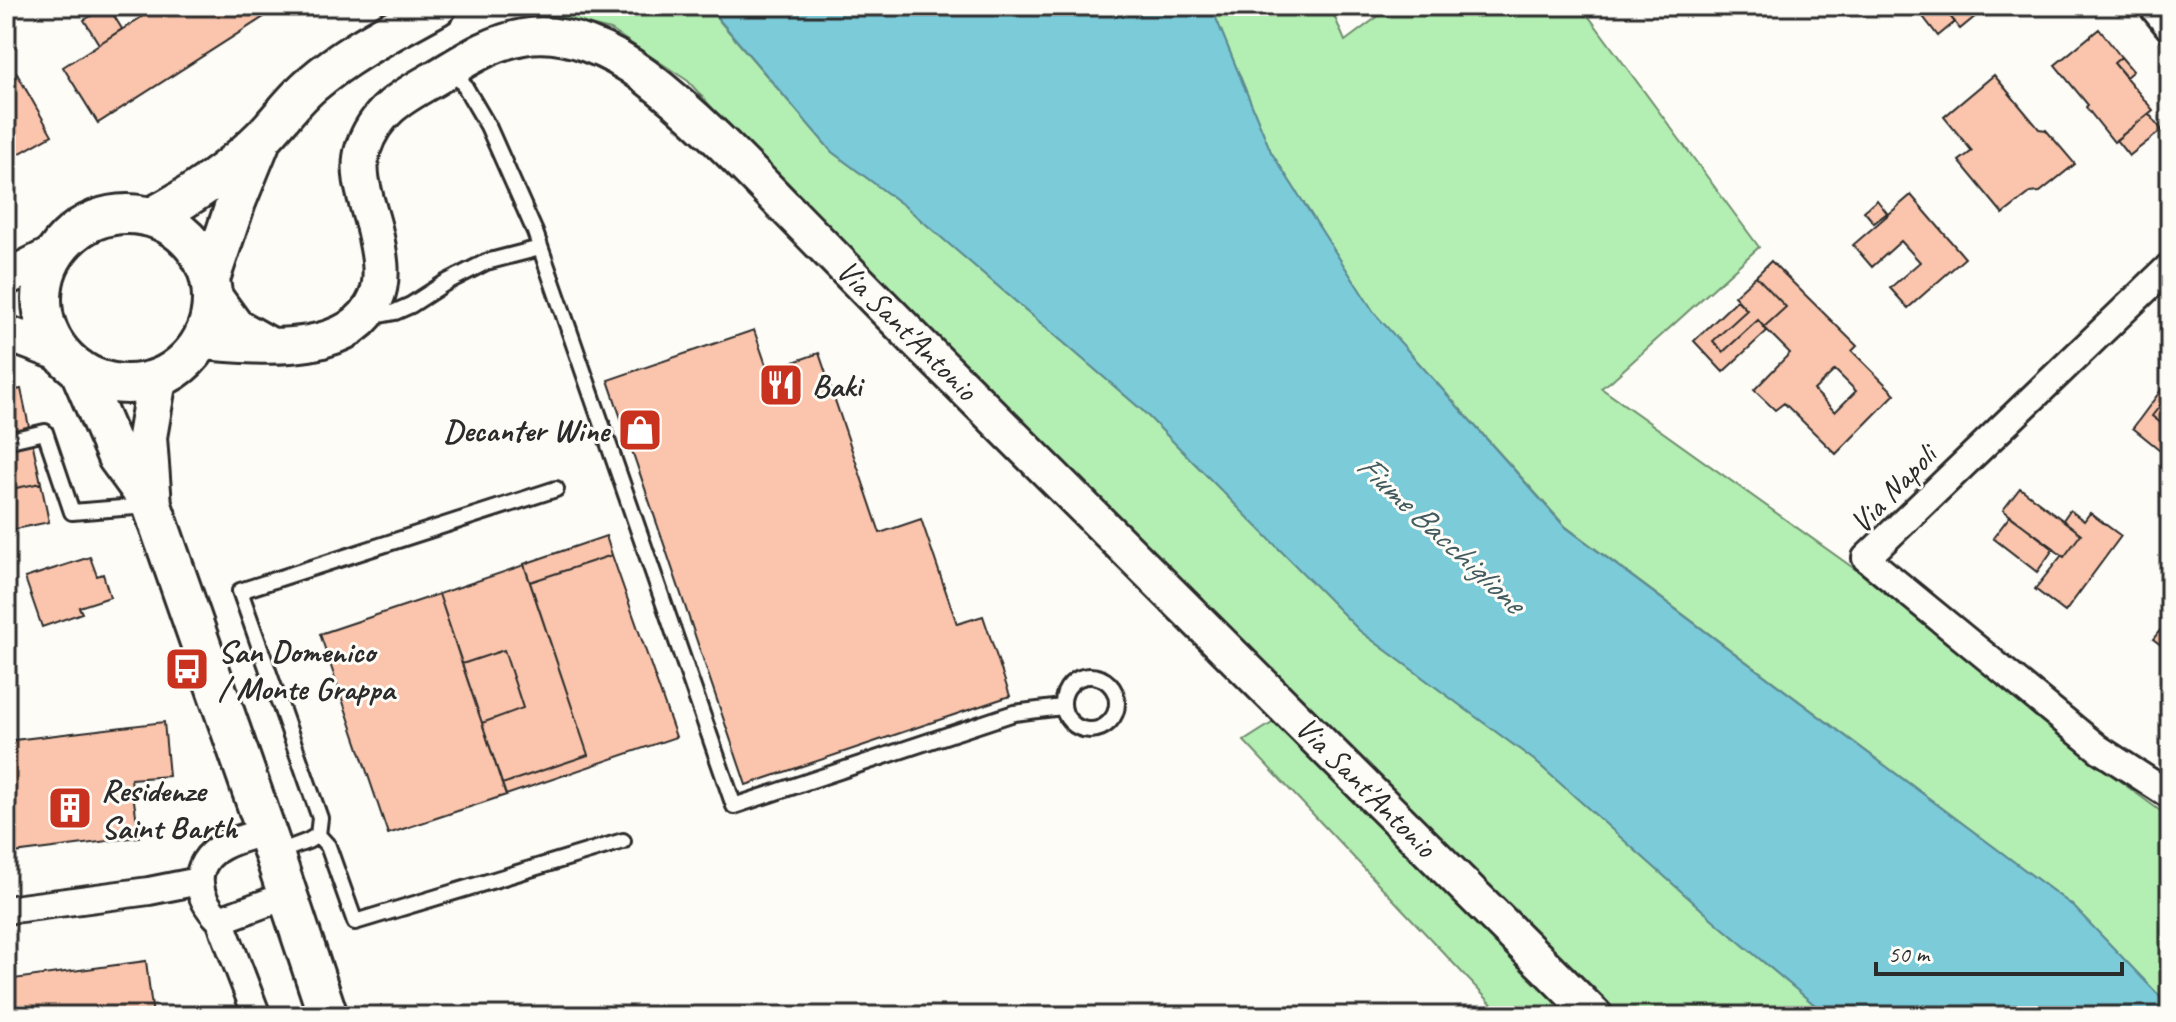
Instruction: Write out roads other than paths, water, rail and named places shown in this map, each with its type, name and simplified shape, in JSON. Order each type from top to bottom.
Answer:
[{"type":"main road","points":[[152,217],[214,179],[262,138],[311,85],[355,53],[437,6]]},
{"type":"main road","points":[[70,362],[97,379],[117,384],[137,384],[157,379],[189,358],[210,318],[211,286],[236,202],[262,138]]},
{"type":"main road","points":[[152,505],[117,457],[70,362],[48,331],[42,305],[44,278],[55,253],[69,236],[88,223],[108,215],[131,214],[152,217],[172,226],[190,240],[202,258],[211,286]]},
{"type":"main road","points":[[157,379],[147,437],[152,505],[328,1016]]},
{"type":"street","points":[[2152,6],[2170,28]]},
{"type":"street","name":"Via Sant'Antonio","points":[[362,319],[376,298],[381,273],[375,231],[362,184],[361,153],[380,115],[412,91],[492,46],[527,36],[568,37],[615,57],[644,75],[725,146],[940,365],[1595,1016]]},
{"type":"street","points":[[6,278],[55,253]]},
{"type":"street","name":"Via Napoli","points":[[2170,266],[1866,558],[2099,749],[2170,795]]},
{"type":"street","points":[[211,286],[236,326],[272,346]]},
{"type":"street","points":[[200,342],[272,346],[311,343],[339,334],[362,319]]},
{"type":"street","points":[[6,333],[70,362]]},
{"type":"street","points":[[257,1016],[220,920],[203,898],[199,881],[204,860],[222,846],[270,842]]},
{"type":"street","points":[[6,910],[149,891],[199,881]]},
{"type":"street","points":[[220,920],[288,895]]},
{"type":"lane","points":[[453,68],[494,138],[540,248],[734,806],[1014,713],[1062,707]]},
{"type":"lane","points":[[362,319],[411,305],[486,262],[540,248]]},
{"type":"lane","points":[[6,441],[45,432],[72,512],[152,505]]},
{"type":"lane","points":[[556,489],[240,591],[320,818],[318,835],[328,846],[355,922],[623,841]]},
{"type":"lane","points":[[270,842],[308,841],[318,835]]},
{"type":"water","name":"Fiume Bacchiglione","points":[[713,6],[1211,6],[1271,152],[1375,314],[1564,526],[2073,906],[2170,1007],[2170,1016],[1828,1016],[1718,924],[1534,760],[1360,631],[1142,410],[906,207],[832,152],[716,16]]},
{"type":"place","name":"Baki","points":[[781,385]]},
{"type":"place","name":"Decanter Wine","points":[[640,430]]},
{"type":"place","name":"San Domenico / Monte Grappa","points":[[187,669]]},
{"type":"place","name":"Residenze Saint Barth","points":[[70,808]]}]
